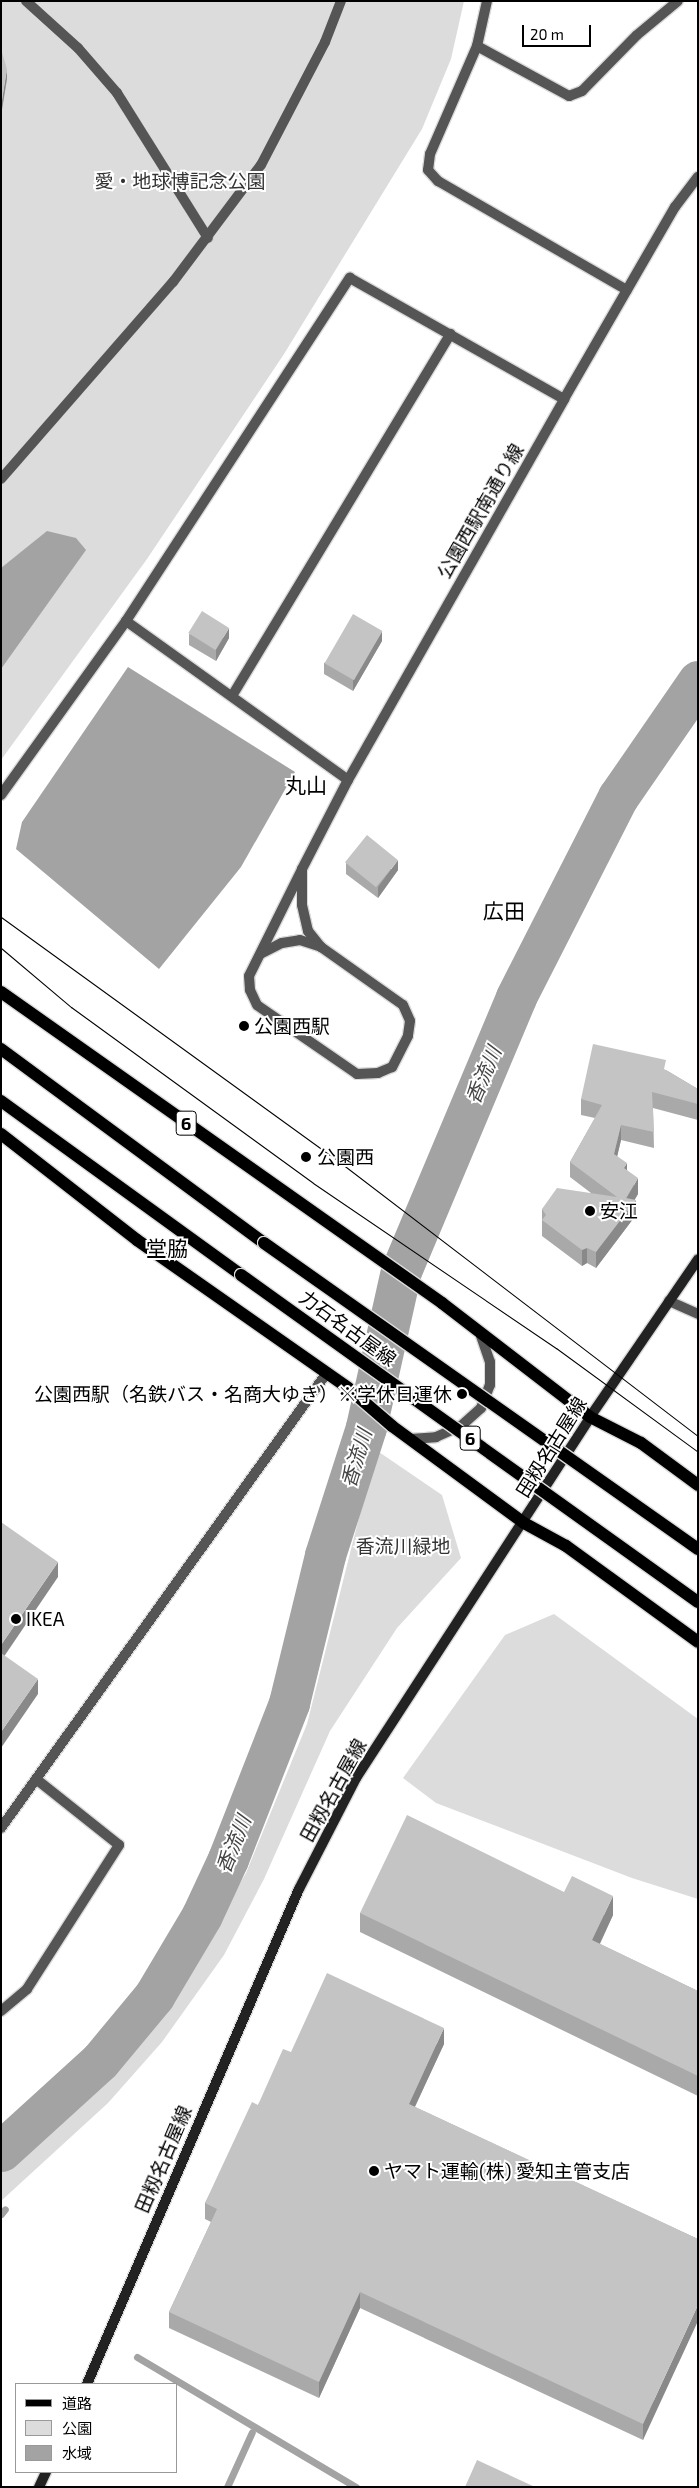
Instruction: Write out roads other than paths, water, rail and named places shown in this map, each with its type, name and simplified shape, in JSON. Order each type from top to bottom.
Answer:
[{"type":"main road","name":"6","points":[[1,992],[428,1294],[590,1417],[641,1443],[698,1485]]},
{"type":"main road","name":"力石名古屋線","points":[[1,1049],[264,1243],[698,1550]]},
{"type":"main road","name":"力石名古屋線","points":[[1,1101],[698,1602]]},
{"type":"main road","name":"6","points":[[1,1134],[137,1240],[348,1388],[392,1426],[524,1523],[566,1546],[698,1642]]},
{"type":"main road","name":"田籾名古屋線","points":[[87,2383],[299,1889],[356,1778],[524,1523],[590,1417],[698,1260]]},
{"type":"main road","points":[[39,2487],[46,2473]]},
{"type":"street","points":[[26,1],[78,48],[117,93],[208,238]]},
{"type":"street","points":[[1,480],[208,238],[261,165],[326,42],[341,1]]},
{"type":"street","points":[[487,1],[477,46],[430,154],[428,170],[438,181],[627,290]]},
{"type":"street","points":[[477,46],[569,96],[582,92],[637,35],[678,1]]},
{"type":"street","name":"公園西駅南通り線","points":[[321,947],[404,1005],[410,1021],[408,1036],[392,1067],[378,1073],[357,1074],[257,1005],[250,990],[249,976],[348,780],[675,207],[698,177]]},
{"type":"street","points":[[1,795],[126,621],[350,278],[564,399]]},
{"type":"street","points":[[232,696],[450,334]]},
{"type":"street","points":[[126,621],[348,780]]},
{"type":"street","points":[[302,869],[302,905],[308,930],[321,947]]},
{"type":"street","points":[[262,953],[282,943],[300,940],[321,947]]},
{"type":"street","points":[[669,1301],[698,1314]]},
{"type":"street","points":[[410,1439],[436,1437],[461,1426],[481,1408],[490,1384],[490,1362],[481,1336]]},
{"type":"street","points":[[1,1828],[326,1374]]},
{"type":"street","points":[[1,2011],[28,1989],[119,1845],[36,1779]]},
{"type":"water","points":[[47,531],[76,538],[86,550],[1,669],[1,568]]},
{"type":"water","points":[[128,667],[295,772],[241,867],[159,969],[16,849],[22,822]]},
{"type":"waterway","name":"香流川","points":[[1,2151],[100,2061],[154,1996],[202,1915],[228,1859],[289,1703],[325,1555],[366,1427],[401,1271],[516,997],[618,797],[698,681]]},
{"type":"waterway","points":[[1,2214],[5,2209]]},
{"type":"waterway","points":[[137,2357],[356,2487]]},
{"type":"waterway","points":[[227,2487],[252,2432]]},
{"type":"tram line","points":[[1,917],[329,1154],[698,1436]]},
{"type":"tram line","points":[[1,948],[71,1007],[313,1183],[556,1348],[698,1452]]},
{"type":"place","name":"公園西駅","points":[[244,1026]]},
{"type":"place","name":"公園西","points":[[306,1157]]},
{"type":"place","name":"安江","points":[[590,1211]]},
{"type":"place","name":"公園西駅（名鉄バス・名商大ゆき）※学休日運休","points":[[462,1394]]},
{"type":"place","name":"IKEA","points":[[16,1619]]},
{"type":"place","name":"ヤマト運輸(株) 愛知主管支店","points":[[374,2171]]},
{"type":"district","name":"丸山","points":[[306,785]]},
{"type":"district","name":"広田","points":[[504,911]]},
{"type":"district","name":"堂脇","points":[[167,1248]]},
{"type":"park label","name":"愛・地球博記念公園","points":[[180,181]]},
{"type":"park label","name":"香流川緑地","points":[[403,1546]]}]
